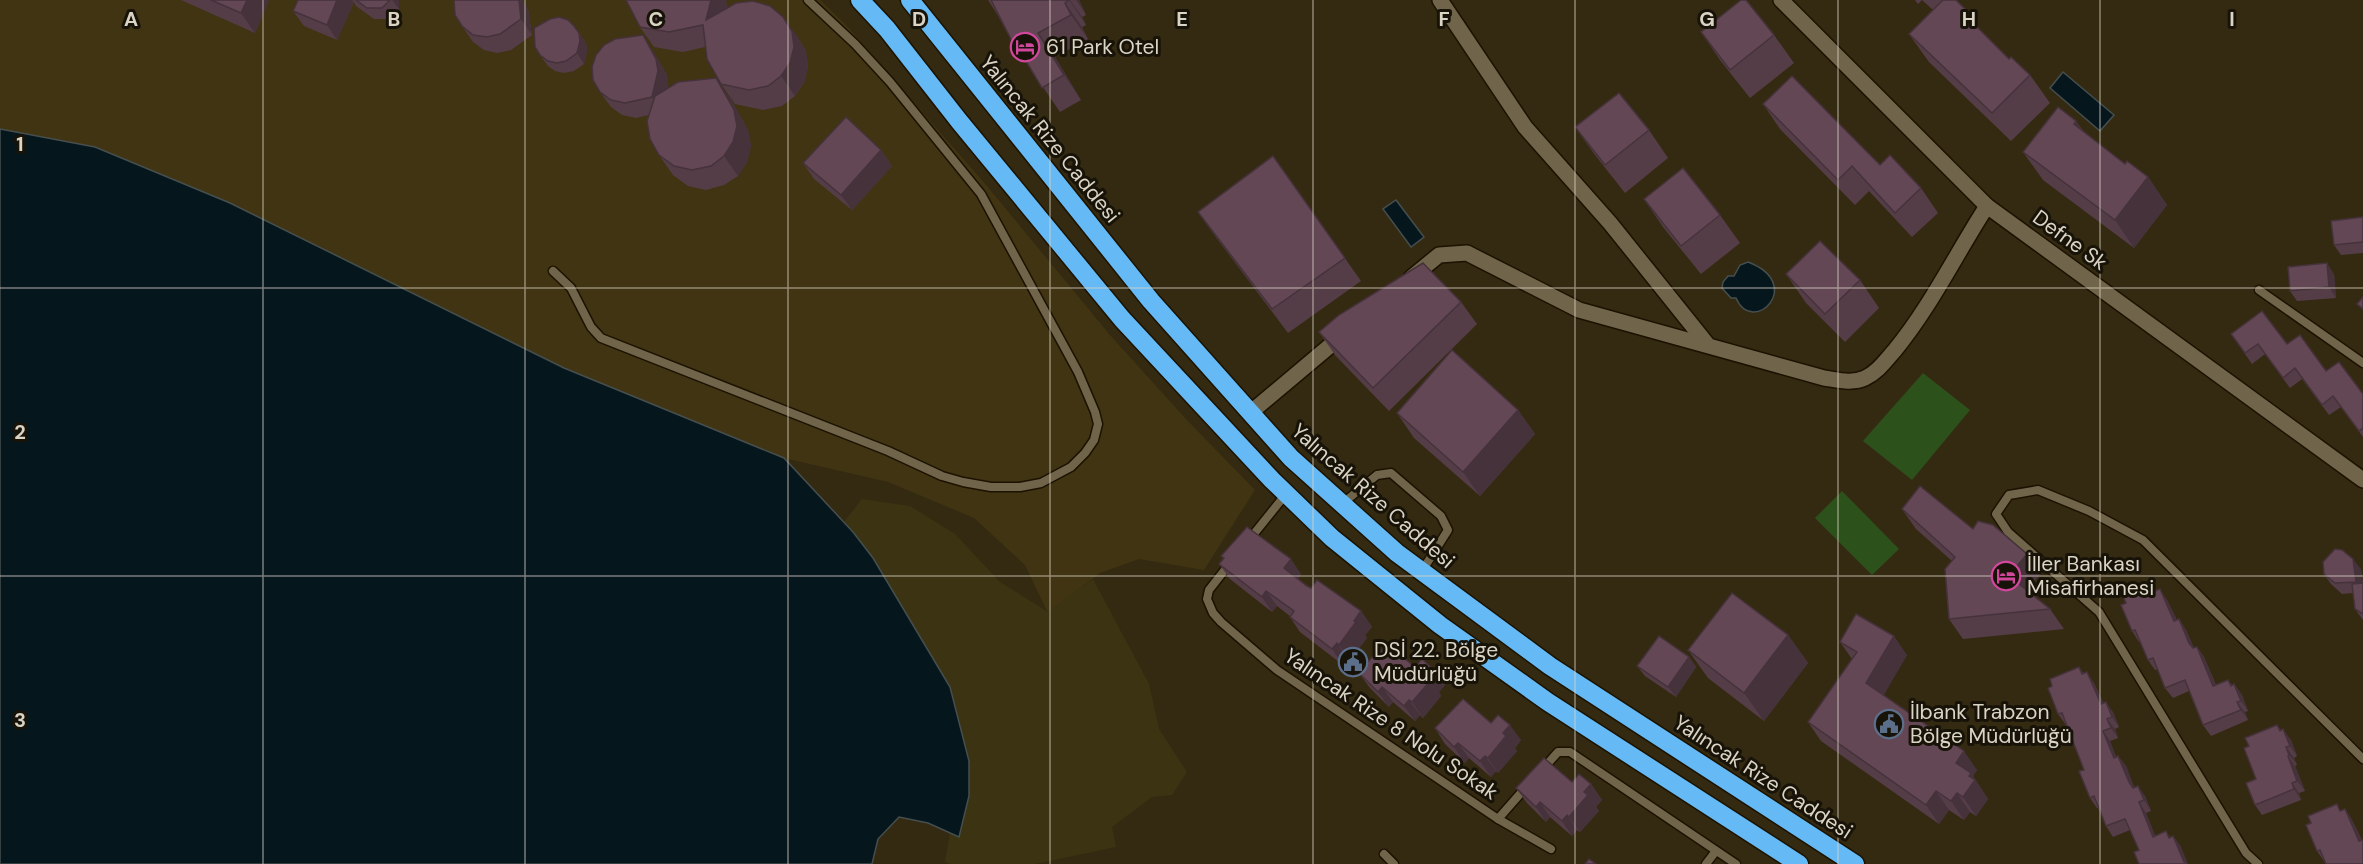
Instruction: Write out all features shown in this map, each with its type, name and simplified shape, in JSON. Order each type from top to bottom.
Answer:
[{"type":"highway","points":[[860,0],[887,29],[959,121],[1122,319],[1286,494],[1332,538],[1440,625],[1548,702],[1799,864]]},
{"type":"highway","name":"Yalıncak Rize Caddesi","points":[[910,0],[1151,301],[1291,458],[1397,553],[1550,666],[1855,864]]},
{"type":"street","points":[[1440,0],[1525,127],[1610,223],[1707,344]]},
{"type":"street","name":"Defne Sk","points":[[1781,0],[1987,206],[2363,480]]},
{"type":"street","points":[[1403,285],[1439,255],[1467,253],[1579,310],[1824,378],[1852,382],[1865,378],[1879,369],[1918,322],[1987,206]]},
{"type":"street","points":[[1250,413],[1357,323]]},
{"type":"lane","points":[[553,271],[571,288],[591,327],[601,338],[888,451],[942,477],[991,487],[1020,487],[1041,483],[1057,476],[1071,467],[1085,453],[1094,440],[1098,424],[1095,412],[1078,372],[981,194],[890,82],[855,44],[808,0]]},
{"type":"lane","points":[[2259,290],[2363,363]]},
{"type":"lane","points":[[1342,504],[1377,475],[1391,473],[1408,487],[1442,516],[1448,530],[1422,572]]},
{"type":"lane","points":[[2258,864],[2246,854],[2099,612],[2008,531],[1996,514],[2009,495],[2038,490],[2089,511],[2143,540],[2363,759]]},
{"type":"lane","points":[[1245,546],[1286,494]]},
{"type":"lane","name":"Yalıncak Rize 8 Nolu Sokak","points":[[1238,554],[1209,590],[1209,606],[1221,622],[1277,670],[1498,819],[1551,849]]},
{"type":"lane","name":"Yalıncak Rize 8 Nolu Sokak","points":[[1498,819],[1558,752],[1564,751],[1736,864]]},
{"type":"lane","points":[[1706,864],[1716,851]]},
{"type":"lane","points":[[1384,855],[1394,864]]},
{"type":"shaded area","points":[[0,0],[820,0],[847,26],[987,186],[1110,335],[1185,418],[1255,490],[1204,570],[1139,559],[1100,573],[1048,613],[1025,565],[974,518],[888,482],[784,458],[564,368],[230,203],[95,147],[0,129]]},
{"type":"shaded area","points":[[2063,72],[2114,115],[2100,131],[2050,88]]},
{"type":"shaded area","points":[[0,129],[95,147],[230,203],[564,368],[784,458],[853,532],[873,558],[950,687],[969,761],[969,796],[959,837],[928,823],[899,817],[878,839],[872,864],[0,864]]},
{"type":"shaded area","points":[[1396,200],[1424,237],[1411,247],[1383,209]]},
{"type":"shaded area","points":[[1748,262],[1765,271],[1773,282],[1774,293],[1770,303],[1763,310],[1753,312],[1744,309],[1736,298],[1731,298],[1722,288],[1728,276],[1734,276],[1740,265]]},
{"type":"green space","points":[[1923,373],[1970,410],[1912,480],[1863,441]]},
{"type":"green space","points":[[1842,491],[1899,549],[1872,575],[1815,518]]},
{"type":"sand","points":[[862,499],[910,506],[955,534],[1000,582],[1048,612],[1093,579],[1149,684],[1159,729],[1187,772],[1172,795],[1152,797],[1112,827],[1116,847],[1035,864],[950,864],[945,862],[950,832],[959,836],[969,796],[969,761],[950,687],[873,558],[844,522]]},
{"type":"building","points":[[211,0],[247,0],[241,13]]},
{"type":"building","points":[[298,0],[337,0],[327,25],[293,11]]},
{"type":"building","points":[[356,0],[390,0],[382,8],[367,8]]},
{"type":"building","points":[[454,0],[519,0],[521,19],[500,34],[487,37],[473,35],[462,26],[455,15]]},
{"type":"building","points":[[626,0],[711,0],[706,20],[736,3],[753,1],[770,6],[783,17],[792,31],[794,47],[790,63],[781,76],[768,86],[749,90],[721,84],[707,59],[703,25],[669,32],[640,27]]},
{"type":"building","points":[[991,0],[1069,0],[1065,3],[1071,15],[1038,33],[1064,75],[1042,88],[1016,44],[1014,45]]},
{"type":"building","points":[[1741,0],[1746,0],[1774,35],[1730,70],[1701,32]]},
{"type":"building","points":[[1943,0],[1956,0],[1966,10],[1963,13],[2009,59],[2011,57],[2030,75],[1992,113],[1909,34]]},
{"type":"building","points":[[559,17],[568,20],[574,26],[579,33],[580,41],[577,53],[566,61],[557,63],[548,61],[540,55],[535,47],[534,28]]},
{"type":"building","points":[[643,35],[656,59],[658,71],[652,97],[625,103],[611,100],[600,92],[593,80],[592,67],[596,55],[604,45],[615,39]]},
{"type":"building","points":[[1792,76],[1880,165],[1890,155],[1921,188],[1895,213],[1852,166],[1838,180],[1763,104]]},
{"type":"building","points":[[716,78],[734,110],[737,126],[733,142],[724,156],[711,166],[692,170],[674,166],[659,155],[650,139],[647,121],[655,96],[678,82]]},
{"type":"building","points":[[1619,93],[1649,130],[1605,165],[1575,127]]},
{"type":"building","points":[[2058,107],[2076,121],[2074,124],[2125,164],[2127,161],[2148,177],[2115,220],[2023,152]]},
{"type":"building","points":[[846,117],[881,150],[841,195],[803,163]]},
{"type":"building","points":[[1273,156],[1345,258],[1272,309],[1198,212]]},
{"type":"building","points":[[1683,168],[1720,215],[1681,246],[1644,199]]},
{"type":"building","points":[[2363,217],[2363,242],[2334,245],[2331,221]]},
{"type":"building","points":[[1820,241],[1860,280],[1825,314],[1786,274]]},
{"type":"building","points":[[1423,263],[1461,302],[1373,388],[1319,332],[1339,315]]},
{"type":"building","points":[[2327,263],[2329,287],[2290,291],[2288,267]]},
{"type":"building","points":[[2363,297],[2363,309],[2357,304]]},
{"type":"building","points":[[2262,311],[2287,344],[2300,335],[2326,371],[2339,362],[2363,394],[2363,428],[2359,431],[2333,396],[2322,405],[2295,368],[2283,378],[2258,344],[2245,353],[2231,334]]},
{"type":"building","points":[[1452,350],[1518,410],[1463,472],[1397,413]]},
{"type":"building","points":[[1920,486],[1973,529],[1978,521],[1993,525],[2027,554],[2009,576],[2050,609],[1949,619],[1945,569],[1955,557],[1902,509]]},
{"type":"building","points":[[1247,527],[1291,559],[1284,568],[1307,586],[1311,588],[1317,580],[1361,611],[1339,645],[1337,643],[1332,649],[1290,617],[1294,611],[1266,591],[1262,597],[1219,564],[1224,558],[1221,556]]},
{"type":"building","points":[[2335,549],[2342,550],[2353,559],[2356,582],[2335,583],[2324,574],[2323,562]]},
{"type":"building","points":[[2363,583],[2363,614],[2355,609],[2352,584]]},
{"type":"building","points":[[2152,584],[2155,591],[2160,589],[2174,621],[2179,619],[2189,643],[2193,648],[2197,647],[2213,686],[2228,680],[2231,686],[2234,684],[2241,701],[2237,702],[2241,710],[2203,725],[2185,680],[2165,688],[2153,658],[2148,660],[2121,605],[2126,603],[2123,596]]},
{"type":"building","points":[[1732,593],[1788,635],[1744,693],[1688,650]]},
{"type":"building","points":[[1856,614],[1894,636],[1866,683],[1964,751],[1956,763],[1971,773],[1969,776],[1975,780],[1963,797],[1957,793],[1951,801],[1936,791],[1926,805],[1808,722],[1857,652],[1840,642]]},
{"type":"building","points":[[1659,636],[1689,657],[1668,687],[1637,666]]},
{"type":"building","points":[[1387,644],[1415,667],[1422,659],[1434,670],[1427,678],[1431,680],[1412,702],[1409,700],[1404,706],[1382,687],[1378,692],[1359,673],[1377,651],[1379,653]]},
{"type":"building","points":[[2079,667],[2082,674],[2087,672],[2101,704],[2106,702],[2112,717],[2107,719],[2111,728],[2103,731],[2114,758],[2118,756],[2129,782],[2133,788],[2138,786],[2144,800],[2139,802],[2153,837],[2166,831],[2169,838],[2173,836],[2186,864],[2139,864],[2134,852],[2139,850],[2125,819],[2106,826],[2094,796],[2090,798],[2079,771],[2084,770],[2062,713],[2058,714],[2048,688],[2052,686],[2050,679]]},
{"type":"building","points":[[1463,699],[1491,723],[1498,715],[1510,725],[1503,733],[1506,736],[1488,758],[1485,756],[1480,761],[1458,743],[1454,747],[1435,728]]},
{"type":"building","points":[[2277,725],[2280,731],[2283,729],[2290,746],[2286,747],[2297,781],[2292,783],[2294,789],[2255,805],[2246,783],[2256,779],[2244,748],[2249,746],[2245,738]]},
{"type":"building","points":[[1544,758],[1572,782],[1579,774],[1591,784],[1584,792],[1588,795],[1569,817],[1567,815],[1562,821],[1540,802],[1536,807],[1516,788]]},
{"type":"building","points":[[2337,804],[2340,811],[2345,809],[2359,841],[2363,840],[2363,864],[2326,864],[2320,850],[2317,851],[2306,825],[2311,823],[2308,816]]},
{"type":"building","points":[[1589,859],[1596,864],[1585,864]]},
{"type":"place","name":"61 Park Otel","points":[[1025,47]]},
{"type":"place","name":"İller Bankası Misafirhanesi","points":[[2006,576]]},
{"type":"place","name":"DSİ 22. Bölge Müdürlüğü","points":[[1353,662]]},
{"type":"place","name":"İlbank Trabzon Bölge Müdürlüğü","points":[[1889,724]]}]
